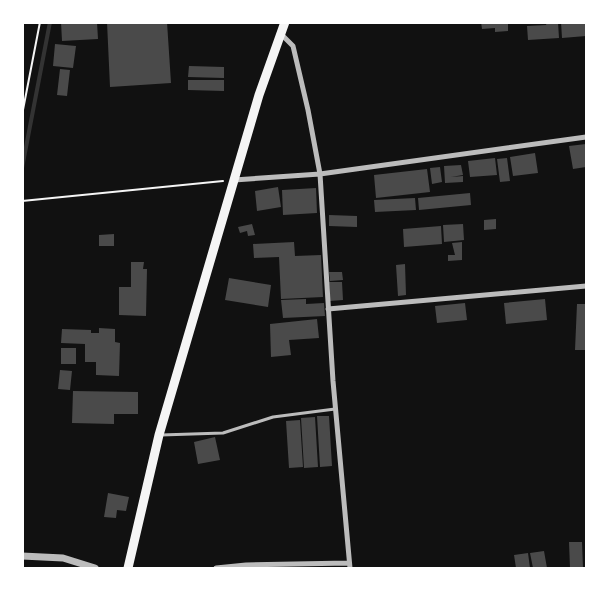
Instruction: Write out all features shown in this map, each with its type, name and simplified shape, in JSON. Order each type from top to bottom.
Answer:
[{"type":"highway","points":[[128,568],[159,435],[259,95],[285,22]]},
{"type":"street","points":[[216,568],[246,565],[349,566],[328,309],[320,174],[308,110],[292,46],[280,34]]},
{"type":"street","points":[[234,180],[320,174],[586,137]]},
{"type":"street","points":[[328,309],[586,286]]},
{"type":"street","points":[[22,556],[63,558],[95,568]]},
{"type":"lane","points":[[159,435],[223,433],[273,417],[336,409]]},
{"type":"path","points":[[22,115],[40,22]]},
{"type":"path","points":[[22,201],[234,180]]},
{"type":"building","points":[[61,22],[97,22],[98,39],[62,41]]},
{"type":"building","points":[[107,22],[167,22],[171,83],[110,87]]},
{"type":"building","points":[[481,22],[508,22],[508,31],[495,32],[495,28],[482,29]]},
{"type":"building","points":[[547,22],[558,22],[559,38],[528,40],[527,26],[546,25]]},
{"type":"building","points":[[561,22],[586,22],[586,36],[562,38]]},
{"type":"building","points":[[55,44],[76,46],[73,68],[53,66]]},
{"type":"building","points":[[189,66],[224,67],[224,78],[188,77]]},
{"type":"building","points":[[60,69],[70,70],[67,96],[57,95]]},
{"type":"building","points":[[188,80],[224,80],[224,91],[188,90]]},
{"type":"building","points":[[586,144],[586,167],[573,169],[569,146]]},
{"type":"building","points":[[535,153],[538,173],[513,176],[510,157]]},
{"type":"building","points":[[495,158],[497,175],[470,177],[468,161]]},
{"type":"building","points":[[507,158],[510,181],[500,182],[497,159]]},
{"type":"building","points":[[461,165],[463,175],[451,177],[463,176],[463,182],[445,183],[444,166]]},
{"type":"building","points":[[440,167],[442,182],[432,184],[430,168]]},
{"type":"building","points":[[427,169],[430,192],[376,198],[374,175]]},
{"type":"building","points":[[278,187],[281,207],[257,211],[255,191]]},
{"type":"building","points":[[316,188],[317,213],[283,215],[282,190]]},
{"type":"building","points":[[470,193],[471,205],[419,210],[418,198]]},
{"type":"building","points":[[415,198],[416,210],[375,212],[374,200]]},
{"type":"building","points":[[329,215],[357,216],[357,227],[329,226]]},
{"type":"building","points":[[496,219],[496,229],[484,230],[484,220]]},
{"type":"building","points":[[252,224],[255,235],[248,236],[247,231],[240,233],[238,227]]},
{"type":"building","points":[[463,224],[464,240],[444,242],[443,225]]},
{"type":"building","points":[[441,226],[442,244],[404,247],[403,229]]},
{"type":"building","points":[[114,234],[114,246],[99,246],[99,235]]},
{"type":"building","points":[[294,242],[295,256],[321,255],[323,297],[281,299],[279,257],[254,258],[253,244]]},
{"type":"building","points":[[462,242],[462,260],[448,261],[448,255],[455,255],[452,243]]},
{"type":"building","points":[[131,262],[144,262],[143,269],[147,269],[146,316],[119,315],[119,287],[131,287]]},
{"type":"building","points":[[405,264],[406,295],[398,296],[396,265]]},
{"type":"building","points":[[329,272],[342,272],[343,280],[330,281]]},
{"type":"building","points":[[229,278],[271,285],[268,307],[225,300]]},
{"type":"building","points":[[329,282],[342,282],[343,300],[330,301]]},
{"type":"building","points":[[306,299],[306,304],[324,303],[325,316],[283,318],[281,300]]},
{"type":"building","points":[[545,299],[547,320],[506,324],[504,303]]},
{"type":"building","points":[[465,303],[467,320],[437,323],[435,306]]},
{"type":"building","points":[[577,304],[586,304],[586,350],[575,350]]},
{"type":"building","points":[[317,319],[319,338],[289,340],[291,355],[271,357],[270,324]]},
{"type":"building","points":[[99,328],[115,329],[115,342],[120,343],[119,376],[96,375],[96,362],[85,362],[85,344],[61,343],[62,329],[91,330],[91,333],[99,333]]},
{"type":"building","points":[[61,348],[76,348],[76,364],[61,364]]},
{"type":"building","points":[[60,370],[72,371],[70,390],[58,389]]},
{"type":"building","points":[[73,391],[138,392],[138,414],[114,414],[114,424],[72,423]]},
{"type":"building","points":[[317,416],[329,416],[332,466],[320,467]]},
{"type":"building","points":[[315,417],[318,467],[304,468],[301,418]]},
{"type":"building","points":[[300,420],[303,467],[289,468],[286,421]]},
{"type":"building","points":[[215,437],[220,460],[198,464],[194,442]]},
{"type":"building","points":[[108,493],[129,497],[126,511],[117,510],[116,518],[104,517]]},
{"type":"building","points":[[569,542],[582,542],[583,568],[570,568]]},
{"type":"building","points":[[544,551],[547,568],[533,568],[530,553]]},
{"type":"building","points":[[528,553],[530,568],[516,568],[514,555]]},
{"type":"waterway","points":[[22,168],[50,22]]}]
